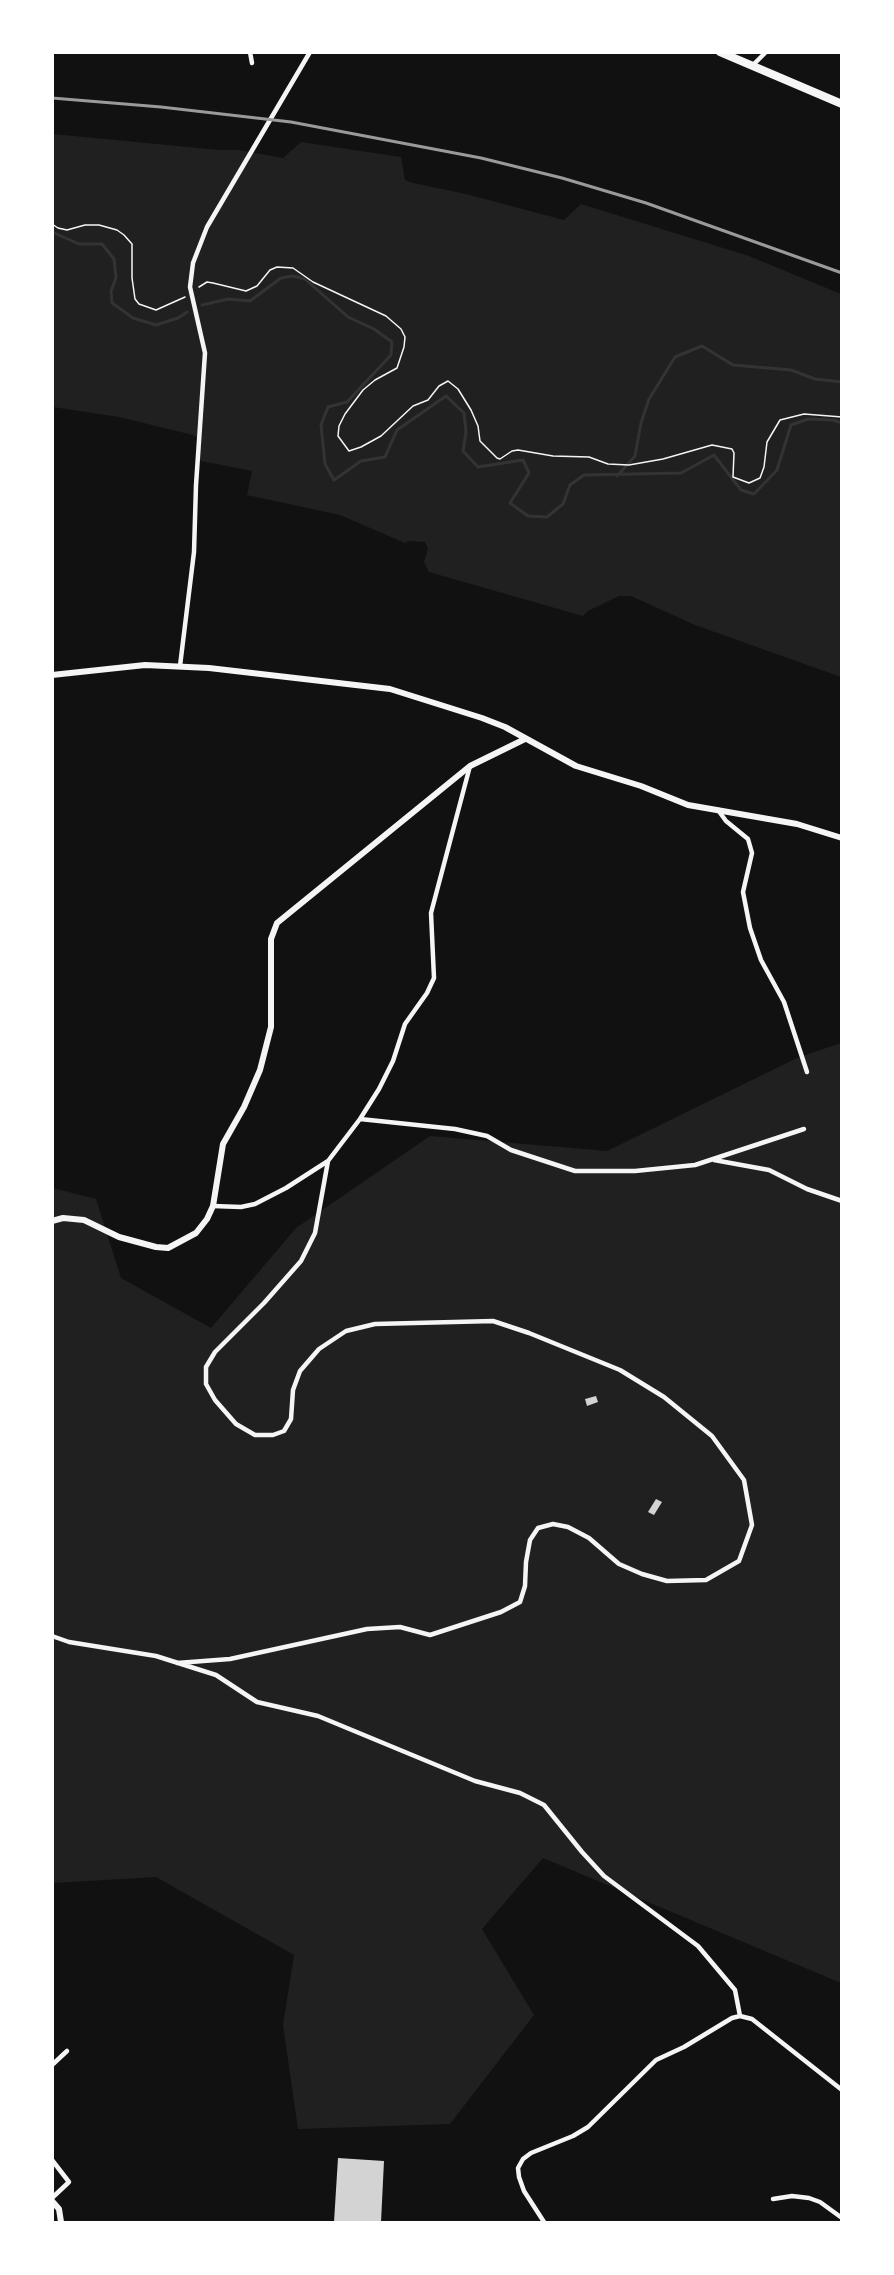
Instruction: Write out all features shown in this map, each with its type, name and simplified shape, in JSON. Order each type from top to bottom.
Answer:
[{"type":"highway","points":[[720,52],[842,104]]},
{"type":"street","points":[[250,52],[252,63]]},
{"type":"street","points":[[180,666],[194,552],[196,485],[206,353],[191,294],[193,263],[207,227],[310,52]]},
{"type":"street","points":[[752,66],[766,52]]},
{"type":"street","points":[[52,675],[145,665],[180,666],[390,689],[482,718],[576,766],[641,786],[688,805],[797,824],[842,838]]},
{"type":"street","points":[[52,1221],[63,1218],[84,1220],[140,1244],[168,1248],[196,1233],[207,1219],[213,1206],[223,1144],[244,1107],[260,1070],[272,1027],[271,939],[277,923],[470,766],[525,738]]},
{"type":"street","points":[[213,1206],[241,1207],[255,1204],[286,1188],[328,1161],[360,1119],[393,1060],[405,1024],[427,993],[434,978],[431,914],[470,766]]},
{"type":"street","points":[[718,810],[726,821],[748,839],[752,853],[743,892],[750,928],[761,960],[784,1002],[807,1072]]},
{"type":"street","points":[[360,1119],[455,1129],[487,1136],[511,1150],[575,1171],[635,1171],[695,1165],[804,1129]]},
{"type":"street","points":[[712,1159],[769,1170],[807,1189],[842,1201]]},
{"type":"street","points":[[177,1663],[230,1659],[367,1629],[400,1627],[429,1635],[501,1611],[520,1602],[525,1586],[530,1540],[538,1528],[552,1524],[568,1527],[589,1538],[619,1564],[667,1581],[706,1580],[739,1561],[752,1525],[744,1480],[712,1436],[664,1397],[620,1370],[493,1321],[375,1324],[346,1332],[320,1349],[300,1371],[293,1390],[291,1419],[284,1431],[273,1435],[255,1436],[236,1424],[215,1400],[206,1384],[207,1367],[214,1352],[264,1303],[301,1261],[315,1233],[328,1161]]},
{"type":"street","points":[[52,1636],[69,1642],[156,1656],[216,1675],[257,1702],[318,1716],[475,1781],[520,1792],[544,1806],[604,1876],[698,1946],[735,1990],[740,2016]]},
{"type":"street","points":[[544,2223],[524,2191],[519,2177],[518,2168],[523,2159],[531,2153],[573,2136],[588,2127],[656,2060],[740,2016],[752,2019],[766,2029],[842,2090]]},
{"type":"street","points":[[52,2065],[67,2051]]},
{"type":"street","points":[[52,2160],[69,2182],[52,2199],[59,2210],[61,2223]]},
{"type":"street","points":[[773,2199],[792,2196],[809,2198],[820,2202],[842,2218]]},
{"type":"path","points":[[52,224],[67,230],[85,225],[99,225],[117,230],[124,235],[132,244],[132,278],[135,299],[139,304],[156,310],[191,294],[207,282],[246,291],[257,286],[270,270],[277,267],[293,268],[313,282],[386,316],[401,329],[405,337],[404,347],[397,368],[375,380],[363,390],[345,414],[339,426],[338,436],[349,451],[381,436],[413,406],[429,399],[439,386],[448,381],[458,389],[471,410],[478,426],[480,441],[497,458],[500,459],[512,450],[518,450],[553,456],[589,457],[608,464],[629,465],[663,459],[712,445],[732,449],[734,453],[733,477],[749,483],[760,478],[764,467],[767,442],[780,420],[804,414],[842,417]]},
{"type":"shaded area","points":[[53,134],[239,150],[283,158],[301,142],[401,157],[405,180],[413,183],[466,194],[564,220],[581,204],[749,256],[841,294],[841,677],[695,625],[631,596],[619,596],[588,611],[583,616],[429,572],[424,562],[428,548],[425,542],[408,541],[405,543],[340,515],[247,495],[252,471],[201,461],[199,459],[200,440],[193,435],[119,417],[53,407]]},
{"type":"shaded area","points":[[841,1043],[841,1983],[543,1858],[482,1929],[534,2015],[450,2124],[298,2129],[283,2025],[294,1955],[156,1877],[53,1883],[53,1188],[96,1199],[121,1278],[211,1328],[296,1228],[430,1136],[607,1151],[797,1058]]},
{"type":"building","points":[[596,1396],[598,1402],[587,1406],[585,1399]]},
{"type":"building","points":[[656,1499],[662,1502],[654,1515],[648,1512]]},
{"type":"building","points":[[338,2158],[384,2161],[381,2222],[334,2222]]},
{"type":"waterway","points":[[52,232],[79,244],[102,244],[114,259],[116,278],[111,291],[112,303],[133,318],[156,325],[178,318],[187,312]]},
{"type":"waterway","points":[[202,305],[228,299],[250,301],[281,278],[293,276],[305,279],[348,317],[374,329],[392,342],[391,355],[347,402],[328,407],[321,425],[325,464],[334,480],[361,461],[385,457],[397,430],[446,396],[464,413],[466,432],[463,451],[478,467],[523,460],[529,473],[510,503],[528,516],[547,517],[563,504],[570,485],[584,475],[681,473],[714,455],[741,490],[754,494],[777,470],[791,425],[808,419],[833,420],[842,423]]},
{"type":"waterway","points":[[617,476],[635,456],[641,423],[649,399],[675,357],[702,346],[733,365],[791,370],[815,379],[842,382]]},
{"type":"railway","points":[[52,98],[161,107],[291,122],[481,158],[562,178],[646,203],[842,273]]}]
